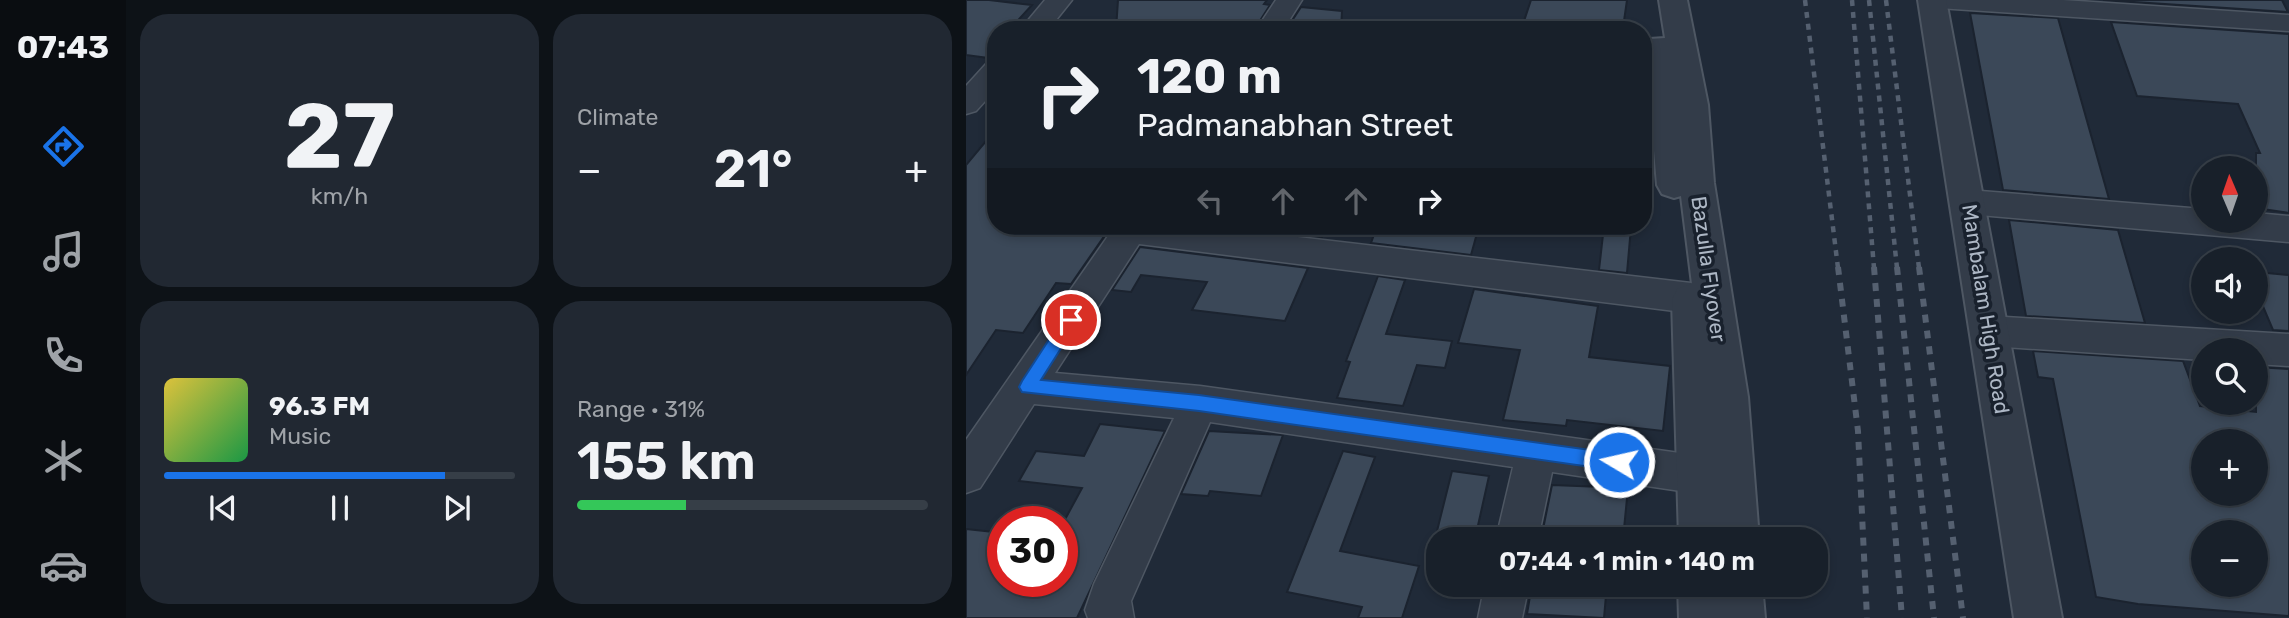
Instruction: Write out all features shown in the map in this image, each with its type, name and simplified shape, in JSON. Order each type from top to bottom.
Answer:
[{"type":"street","points":[[1041,21],[1059,0]]},
{"type":"street","points":[[1275,21],[1289,0]]},
{"type":"street","points":[[1656,0],[1655,130],[1691,298],[1702,527]]},
{"type":"street","name":"Bazulla Flyover","points":[[1672,0],[1692,105],[1697,183],[1727,397],[1735,527]]},
{"type":"street","name":"Mambalam High Road","points":[[1932,0],[2038,618]]},
{"type":"street","points":[[1938,0],[2289,23]]},
{"type":"street","points":[[966,104],[987,81]]},
{"type":"street","points":[[1968,202],[2289,229]]},
{"type":"street","points":[[971,457],[1028,387],[1126,235]]},
{"type":"street","points":[[1187,235],[1691,298]]},
{"type":"street","points":[[1989,331],[2289,350]]},
{"type":"street","points":[[1028,387],[1199,403],[1700,475]]},
{"type":"street","points":[[1112,618],[1107,610],[1109,599],[1199,403]]},
{"type":"street","points":[[1520,527],[1537,450]]},
{"type":"street","points":[[1500,618],[1504,597]]},
{"type":"street","points":[[1702,597],[1703,618]]},
{"type":"street","points":[[1739,597],[1741,618]]},
{"type":"building","points":[[966,0],[1032,5],[1017,21],[987,21],[987,58],[966,55]]},
{"type":"building","points":[[1118,0],[1267,0],[1264,4],[1270,5],[1260,21],[1117,21]]},
{"type":"building","points":[[1531,0],[1627,0],[1624,21],[1524,21]]},
{"type":"building","points":[[2103,0],[2282,0],[2288,12]]},
{"type":"building","points":[[1301,7],[1342,11],[1341,21],[1292,21]]},
{"type":"building","points":[[1970,13],[2058,18],[2109,199],[2003,190]]},
{"type":"building","points":[[2111,22],[2289,34],[2289,213],[2268,210],[2268,156],[2256,156],[2256,153],[2260,153],[2238,104],[2137,96]]},
{"type":"building","points":[[987,140],[987,235],[1105,235],[1071,284],[1056,283],[1023,333],[996,330],[966,375],[966,165]]},
{"type":"building","points":[[2009,220],[2118,230],[2145,323],[2026,316]]},
{"type":"building","points":[[1374,235],[1477,235],[1471,255],[1371,243]]},
{"type":"building","points":[[1603,235],[1630,235],[1627,273],[1599,270]]},
{"type":"building","points":[[1140,247],[1308,268],[1285,321],[1192,310],[1207,282],[1141,275],[1131,292],[1112,290]]},
{"type":"building","points":[[2268,273],[2289,275],[2289,331],[2273,330],[2268,318]]},
{"type":"building","points":[[1378,276],[1405,280],[1386,334],[1452,341],[1445,368],[1417,365],[1403,406],[1337,398],[1350,362],[1346,361]]},
{"type":"building","points":[[1474,289],[1598,306],[1589,357],[1670,366],[1663,431],[1567,420],[1566,426],[1503,420],[1520,350],[1458,343]]},
{"type":"building","points":[[2033,351],[2183,361],[2191,382],[2191,415],[2268,415],[2268,368],[2289,369],[2289,616],[2138,604],[2096,597],[2053,379],[2038,377]]},
{"type":"building","points":[[1100,424],[1165,431],[1077,618],[966,618],[966,529],[987,531],[987,597],[1078,597],[1078,506],[1072,506],[1082,488],[1019,481],[1036,451],[1084,456]]},
{"type":"building","points":[[1209,431],[1283,435],[1261,496],[1210,491],[1208,496],[1181,494]]},
{"type":"building","points":[[1343,451],[1375,457],[1340,551],[1419,566],[1402,618],[1358,618],[1362,607],[1287,592]]},
{"type":"building","points":[[1452,471],[1489,476],[1478,527],[1438,527]]},
{"type":"building","points":[[1552,485],[1628,488],[1624,527],[1543,527]]},
{"type":"building","points":[[1530,597],[1606,597],[1604,618],[1527,614]]},
{"type":"railway","points":[[1805,0],[1838,268]]},
{"type":"railway","points":[[1852,0],[1874,268]]},
{"type":"railway","points":[[1869,0],[1897,268]]},
{"type":"railway","points":[[1886,0],[1919,268]]},
{"type":"railway","points":[[1838,267],[1858,431],[1867,618]]},
{"type":"railway","points":[[1874,267],[1902,618]]},
{"type":"railway","points":[[1897,267],[1934,618]]},
{"type":"railway","points":[[1919,267],[1963,618]]},
{"type":"route","points":[[1071,320],[1028,387],[1199,403],[1619,462]]}]
